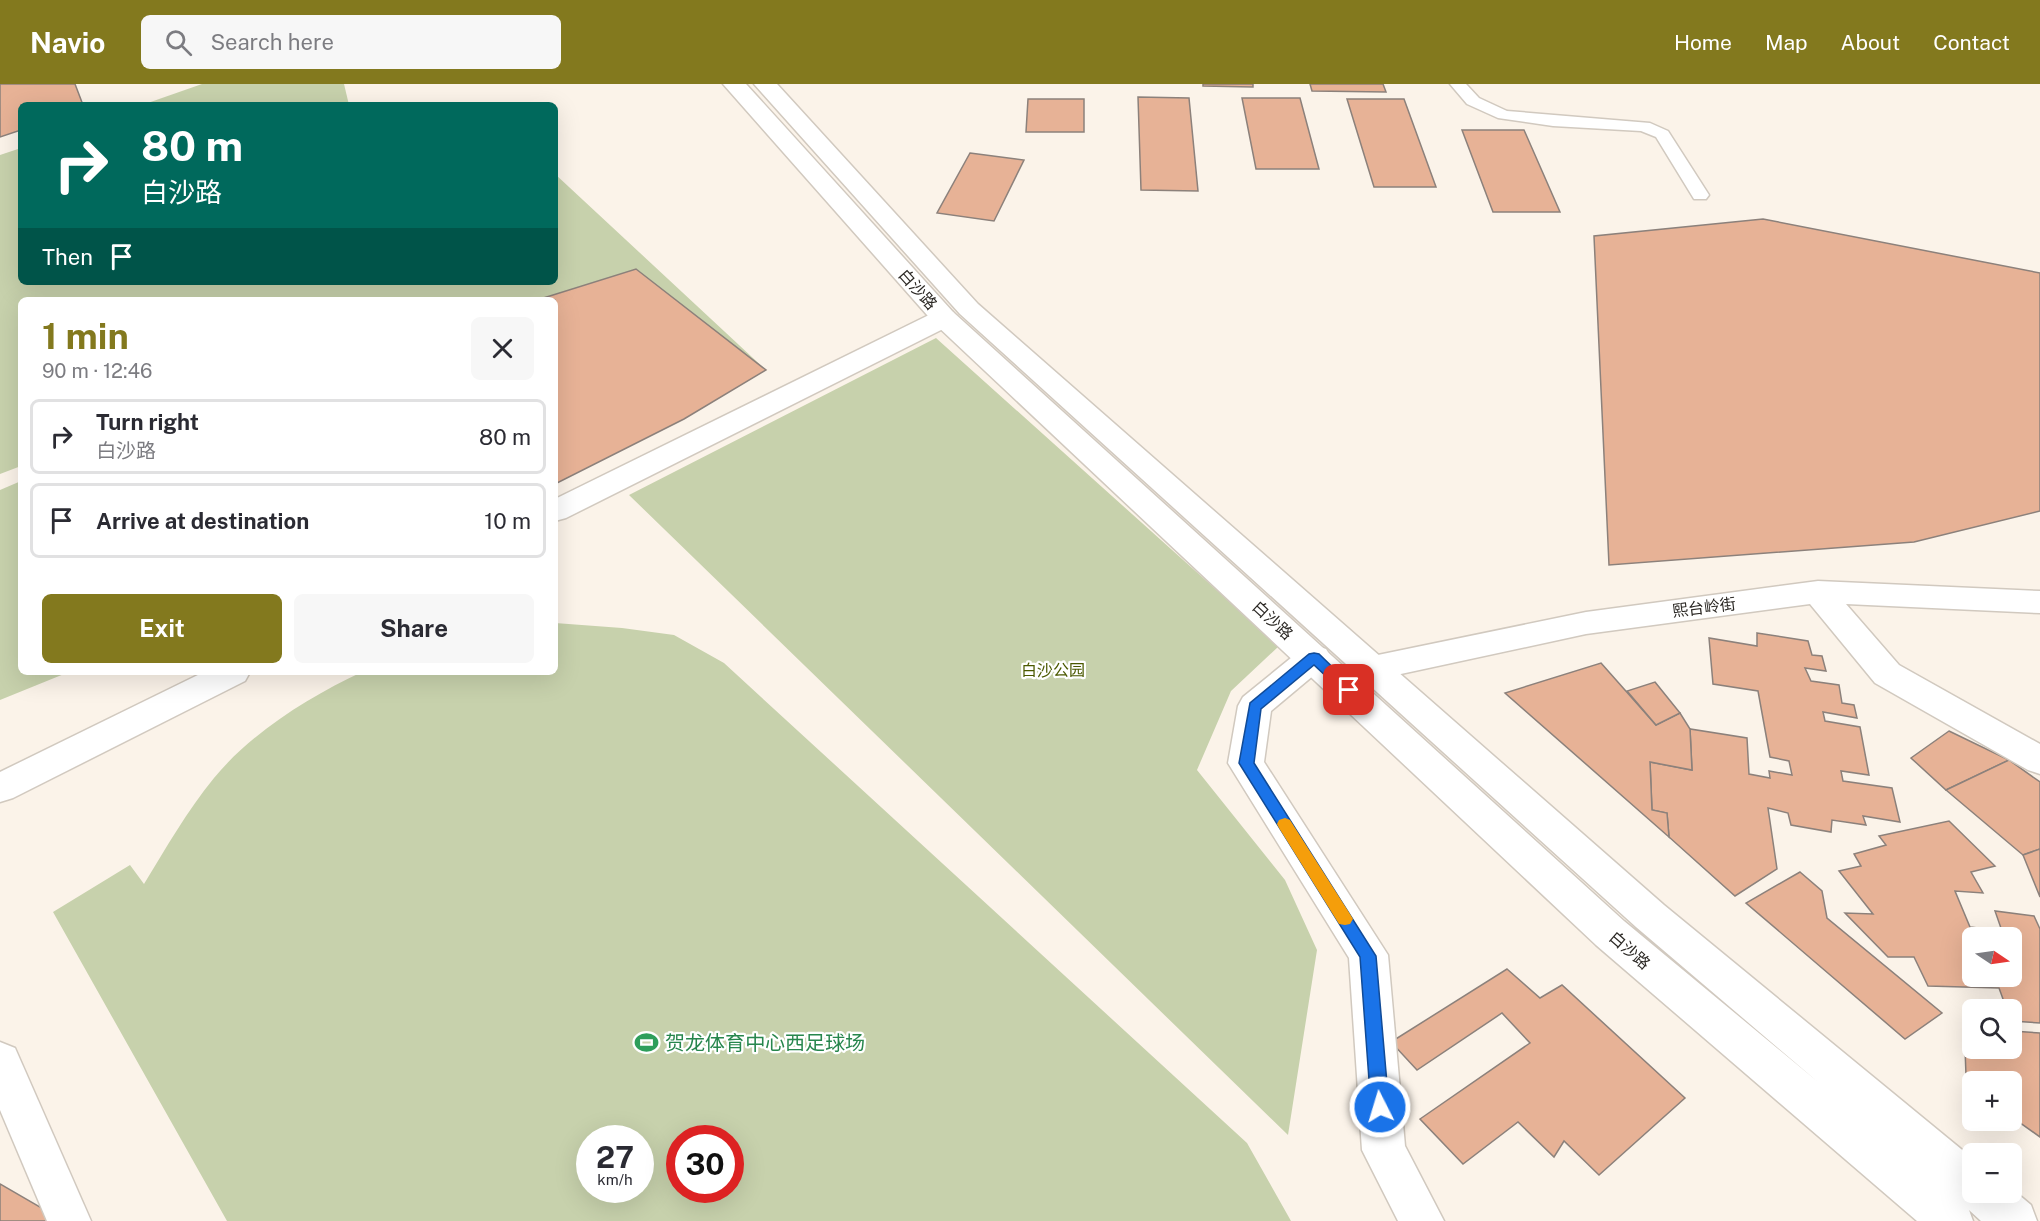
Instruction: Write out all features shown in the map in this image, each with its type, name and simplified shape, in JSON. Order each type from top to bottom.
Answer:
[{"type":"street","name":"白沙路","points":[[734,84],[944,318],[1314,657],[1610,933],[1951,1221]]},
{"type":"street","name":"白沙路","points":[[765,84],[969,309],[1650,916],[1962,1177]]},
{"type":"street","points":[[558,510],[944,318]]},
{"type":"street","points":[[1818,592],[1887,674],[2040,760]]},
{"type":"street","name":"熙台岭街","points":[[1373,668],[1586,623],[1818,592],[2040,602]]},
{"type":"street","points":[[1314,657],[1255,706],[1246,763],[1368,956],[1384,1150],[1422,1221]]},
{"type":"street","points":[[0,788],[227,675]]},
{"type":"street","points":[[0,1061],[69,1221]]},
{"type":"street","points":[[1994,1203],[2016,1221]]},
{"type":"lane","points":[[1458,84],[1473,101],[1504,115],[1553,121],[1644,126],[1662,134],[1700,195]]},
{"type":"green space","points":[[202,84],[344,84],[348,102],[151,102]]},
{"type":"green space","points":[[18,149],[18,285],[558,285],[558,177],[766,370],[558,473],[558,297],[18,297],[18,467],[0,474],[0,155]]},
{"type":"green space","name":"白沙公园","points":[[936,338],[1279,646],[1231,691],[1197,770],[1285,880],[1317,950],[1288,1135],[629,495]]},
{"type":"green space","points":[[18,482],[18,675],[62,675],[0,700],[0,490]]},
{"type":"green space","name":"贺龙体育中心西足球场","points":[[558,623],[674,635],[724,663],[1247,1143],[1291,1221],[227,1221],[53,912],[130,865],[144,884],[177,830],[214,778],[245,746],[302,704],[356,675],[558,675]]},
{"type":"building","points":[[0,84],[75,84],[82,102],[18,102],[18,131],[0,137]]},
{"type":"building","points":[[1203,84],[1253,84],[1253,87],[1203,86]]},
{"type":"building","points":[[1310,84],[1383,84],[1386,92],[1312,91]]},
{"type":"building","points":[[1138,97],[1189,98],[1198,191],[1141,190]]},
{"type":"building","points":[[1242,98],[1300,98],[1319,169],[1256,169]]},
{"type":"building","points":[[1028,99],[1084,99],[1084,132],[1026,132]]},
{"type":"building","points":[[1347,99],[1404,99],[1436,187],[1374,187]]},
{"type":"building","points":[[1462,130],[1524,130],[1560,212],[1493,212]]},
{"type":"building","points":[[970,153],[1024,160],[994,221],[937,213]]},
{"type":"building","points":[[1763,219],[2040,273],[2040,511],[1914,542],[1609,565],[1594,236]]},
{"type":"building","points":[[636,269],[766,370],[684,419],[558,482],[558,297],[547,297]]},
{"type":"building","points":[[1757,633],[1808,641],[1812,655],[1822,656],[1826,671],[1805,668],[1811,681],[1839,685],[1842,703],[1854,705],[1857,718],[1823,712],[1825,721],[1860,727],[1869,775],[1841,771],[1843,781],[1892,788],[1900,822],[1863,816],[1866,825],[1832,820],[1831,832],[1791,825],[1788,813],[1768,808],[1777,869],[1735,896],[1669,837],[1667,813],[1652,810],[1650,762],[1692,770],[1690,729],[1747,738],[1749,774],[1770,778],[1769,771],[1792,775],[1789,761],[1770,757],[1758,691],[1713,684],[1709,638],[1757,646]]},
{"type":"building","points":[[1601,663],[1656,725],[1680,713],[1690,729],[1692,770],[1650,762],[1652,810],[1667,813],[1669,837],[1505,693]]},
{"type":"building","points":[[1655,682],[1680,713],[1656,725],[1627,691]]},
{"type":"building","points":[[1949,731],[2009,760],[1946,790],[1911,758]]},
{"type":"building","points":[[2009,760],[2040,782],[2040,849],[2023,855],[1946,790]]},
{"type":"building","points":[[1949,821],[1995,866],[1971,872],[1983,893],[1955,891],[1970,927],[1962,927],[1962,987],[1928,986],[1914,957],[1888,957],[1845,913],[1873,914],[1839,871],[1861,866],[1854,854],[1886,845],[1879,836]]},
{"type":"building","points":[[2040,849],[2040,897],[2023,855]]},
{"type":"building","points":[[1800,872],[1822,891],[1827,918],[1942,1013],[1905,1039],[1746,903]]},
{"type":"building","points":[[1995,911],[2034,916],[2040,929],[2040,1023],[2022,1022],[2022,999],[2003,999],[1999,988],[1964,987],[2022,987],[2022,927],[2001,927]]},
{"type":"building","points":[[1507,969],[1540,998],[1562,985],[1685,1098],[1599,1175],[1564,1141],[1554,1157],[1518,1122],[1463,1164],[1420,1119],[1530,1043],[1502,1013],[1417,1070],[1391,1042]]},
{"type":"building","points":[[2022,1032],[2040,1033],[2040,1137],[2022,1124],[2022,1071],[1966,1071],[1965,1059],[2022,1059]]},
{"type":"building","points":[[0,1184],[64,1221],[0,1221]]},
{"type":"slow traffic","points":[[1285,824],[1345,919]]},
{"type":"place","name":"贺龙体育中心西足球场","points":[[647,1043]]},
{"type":"route","points":[[1349,690],[1314,657],[1293,677],[1255,706],[1246,763],[1368,956],[1380,1107]]}]
